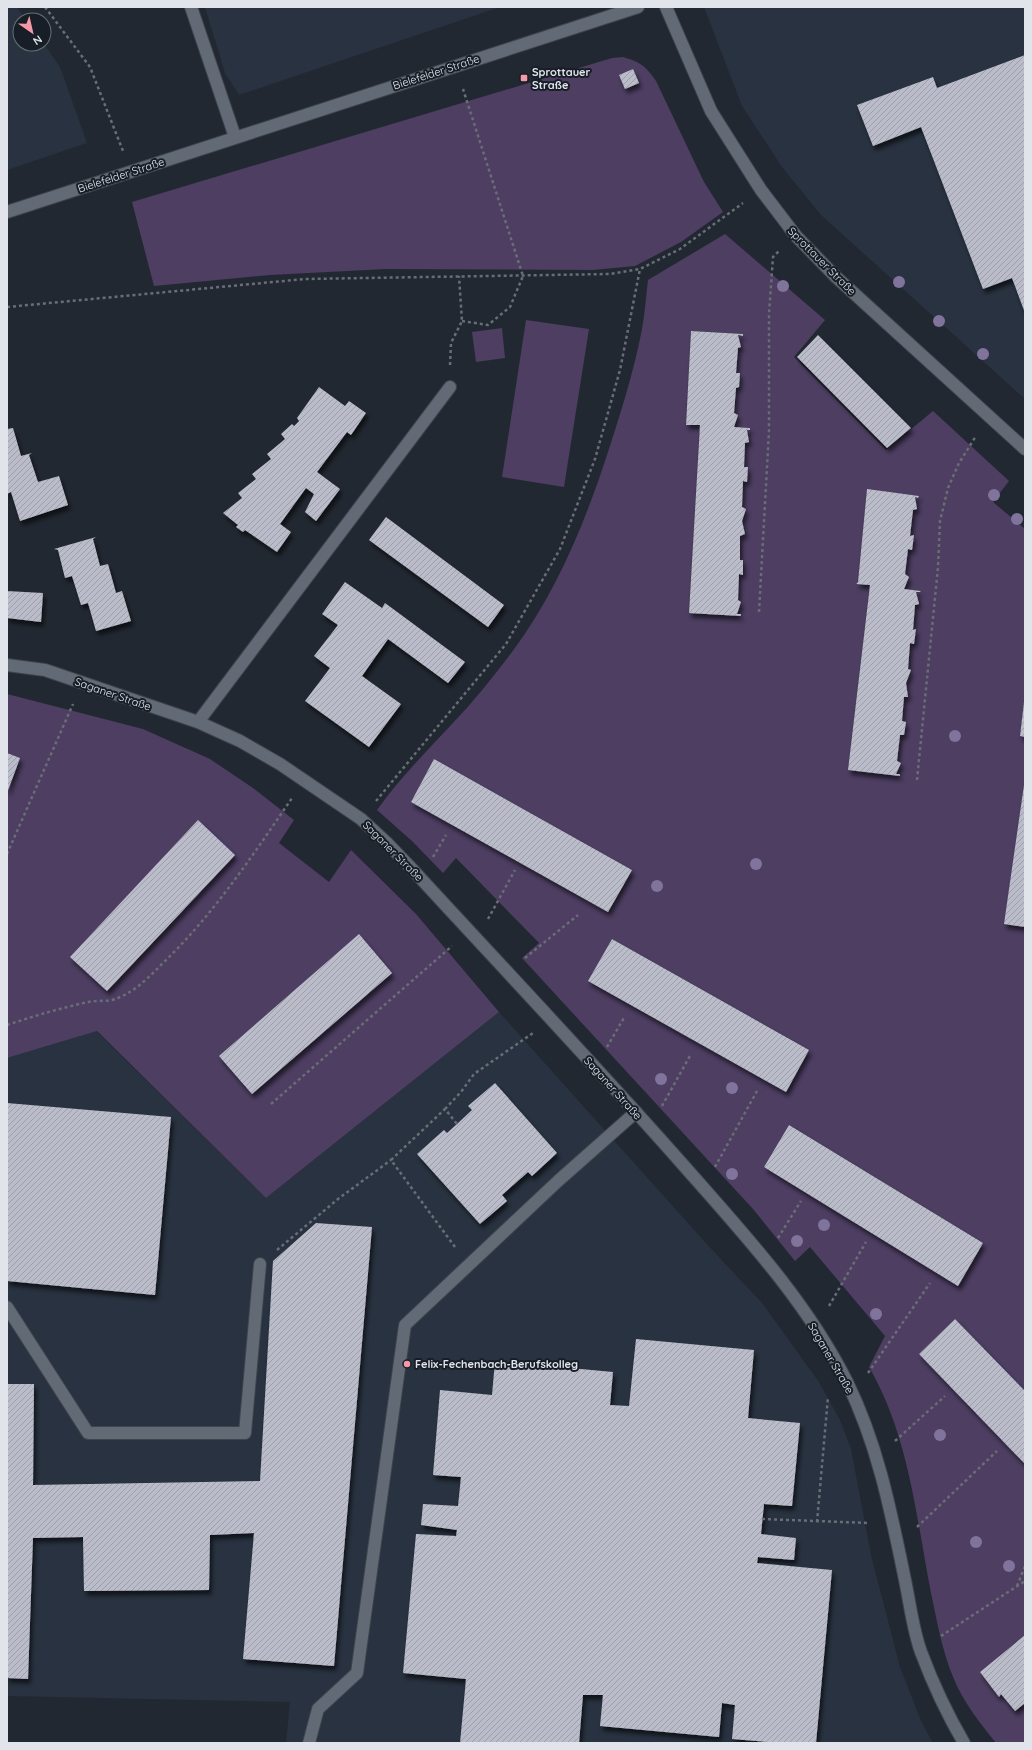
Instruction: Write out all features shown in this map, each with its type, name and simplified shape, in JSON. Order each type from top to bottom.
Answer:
[{"type":"street","points":[[191,7],[235,137]]},
{"type":"street","name":"Bielefelder Straße","points":[[7,212],[638,7]]},
{"type":"street","name":"Sprottauer Straße","points":[[666,7],[711,111],[761,190],[796,236],[836,277],[1025,449]]},
{"type":"street","points":[[198,722],[450,387]]},
{"type":"street","name":"Saganer Straße","points":[[7,665],[45,670],[198,722],[240,742],[304,780],[361,819],[388,844],[553,1021],[704,1188],[764,1259],[816,1328],[850,1390],[877,1457],[920,1650],[943,1707],[964,1743]]},
{"type":"street","points":[[309,1743],[318,1709],[358,1673],[405,1324],[636,1112]]},
{"type":"street","points":[[7,1307],[88,1433],[245,1433],[260,1264]]},
{"type":"path","points":[[45,7],[90,67],[131,172]]},
{"type":"path","points":[[456,66],[523,276],[510,306],[488,325],[462,321]]},
{"type":"path","points":[[7,307],[305,279],[610,274],[640,269],[680,249],[761,190]]},
{"type":"path","points":[[759,612],[768,431],[769,314],[773,257],[796,236]]},
{"type":"path","points":[[361,819],[506,644],[560,549],[597,451],[620,370],[640,269]]},
{"type":"path","points":[[450,387],[451,343],[462,321],[459,276]]},
{"type":"path","points":[[917,780],[938,567],[940,521],[948,488],[959,463],[989,416]]},
{"type":"path","points":[[7,854],[82,683]]},
{"type":"path","points":[[7,1025],[53,1010],[93,1001],[116,999],[132,991],[144,982],[178,949],[219,899],[304,780]]},
{"type":"path","points":[[271,1104],[473,935],[515,870]]},
{"type":"path","points":[[507,972],[578,915]]},
{"type":"path","points":[[595,1067],[625,1016]]},
{"type":"path","points":[[260,1264],[338,1199],[391,1160],[445,1109],[461,1092],[474,1074],[505,1051],[553,1021]]},
{"type":"path","points":[[650,1128],[691,1054]]},
{"type":"path","points":[[704,1188],[757,1091]]},
{"type":"path","points":[[445,1109],[457,1124]]},
{"type":"path","points":[[391,1160],[469,1265]]},
{"type":"path","points":[[764,1259],[801,1201]]},
{"type":"path","points":[[816,1328],[866,1242]]},
{"type":"path","points":[[817,1522],[827,1397],[850,1390],[930,1283]]},
{"type":"path","points":[[877,1457],[945,1396]]},
{"type":"path","points":[[898,1546],[997,1451]]},
{"type":"path","points":[[762,1519],[848,1524]]},
{"type":"path","points":[[1016,1586],[1025,1566]]},
{"type":"path","points":[[920,1650],[1025,1581]]},
{"type":"shaded area","points":[[7,7],[17,7],[20,12],[12,12],[12,52],[50,52],[60,67],[87,143],[7,170]]},
{"type":"shaded area","points":[[205,7],[500,7],[239,95],[225,73]]},
{"type":"shaded area","points":[[704,7],[1025,7],[1025,399],[821,215],[782,167],[742,106]]},
{"type":"shaded area","points":[[623,57],[642,65],[656,81],[704,182],[723,212],[681,242],[635,266],[593,270],[386,269],[270,275],[154,286],[132,202],[612,58]]},
{"type":"shaded area","points":[[725,234],[825,320],[794,357],[886,450],[933,411],[1009,481],[993,502],[1025,529],[1025,695],[1020,736],[1025,737],[1025,777],[1018,833],[1025,927],[1025,1391],[955,1319],[919,1354],[1025,1464],[1025,1635],[980,1672],[999,1697],[1001,1694],[1014,1711],[1025,1703],[1025,1743],[996,1743],[967,1704],[949,1667],[931,1593],[915,1506],[902,1449],[883,1393],[869,1367],[885,1336],[810,1247],[795,1261],[753,1209],[522,958],[539,943],[456,858],[443,873],[413,842],[377,810],[403,777],[498,671],[528,629],[556,582],[579,531],[599,479],[622,407],[642,329],[648,280]],"holes":[[[691,331],[743,334],[742,336],[738,335],[741,347],[738,348],[736,373],[740,373],[736,388],[734,413],[738,415],[734,427],[750,428],[750,430],[747,430],[749,442],[745,443],[744,467],[748,467],[747,482],[743,481],[742,507],[746,509],[742,521],[745,534],[740,536],[740,560],[743,561],[743,575],[739,574],[738,600],[741,602],[737,614],[741,614],[741,616],[689,612],[700,425],[686,425]],[[867,490],[919,496],[918,498],[915,497],[917,509],[913,510],[910,536],[913,535],[908,549],[905,574],[909,577],[904,589],[921,591],[916,592],[918,604],[915,605],[913,630],[916,630],[914,644],[910,643],[908,669],[911,671],[906,683],[908,697],[904,697],[902,721],[905,722],[904,735],[900,735],[897,761],[901,763],[896,774],[900,774],[900,776],[848,770],[870,585],[856,584],[858,582]],[[434,760],[632,870],[608,912],[411,802]],[[612,939],[809,1050],[786,1092],[589,982]],[[789,1125],[983,1243],[958,1285],[764,1167]]]},
{"type":"shaded area","points":[[526,320],[589,329],[564,487],[502,477]]},
{"type":"shaded area","points":[[502,328],[505,358],[476,362],[472,332]]},
{"type":"shaded area","points":[[7,694],[143,729],[210,759],[253,788],[294,820],[279,843],[329,882],[351,850],[416,914],[499,1012],[266,1198],[97,1031],[7,1058]]},
{"type":"shaded area","name":"Felix-Fechenbach-Berufskolleg","points":[[499,1012],[704,1241],[762,1303],[819,1382],[840,1420],[851,1449],[871,1555],[900,1667],[921,1721],[933,1743],[286,1743],[290,1702],[7,1696],[7,1058],[96,1031],[266,1198]]},
{"type":"building","points":[[1025,55],[1025,313],[1012,278],[983,289],[921,127],[873,146],[857,105],[933,77],[937,88]]},
{"type":"building","points":[[633,69],[639,83],[625,89],[619,75]]},
{"type":"building","points":[[691,331],[743,334],[743,336],[738,335],[741,347],[738,348],[736,373],[740,373],[739,387],[736,388],[734,413],[738,415],[734,427],[750,428],[750,430],[747,430],[749,442],[745,443],[744,467],[748,467],[747,482],[743,481],[742,507],[746,509],[742,521],[745,534],[740,536],[740,560],[743,560],[743,575],[739,574],[738,600],[741,602],[737,614],[741,614],[741,616],[689,613],[700,425],[686,425]]},
{"type":"building","points":[[818,335],[911,428],[887,448],[797,357]]},
{"type":"building","points":[[319,387],[345,406],[349,401],[366,413],[351,435],[347,432],[317,472],[340,489],[316,521],[305,512],[314,494],[306,488],[280,524],[291,532],[277,552],[245,530],[243,532],[236,527],[238,525],[223,513],[242,498],[238,493],[256,479],[252,474],[271,459],[267,454],[285,439],[281,434],[292,424],[294,426],[299,421],[297,418]]},
{"type":"building","points":[[13,428],[21,456],[32,453],[29,455],[38,482],[59,476],[68,505],[20,521],[11,492],[7,494],[7,429]]},
{"type":"building","points":[[867,489],[919,496],[918,498],[915,497],[917,509],[913,510],[910,536],[914,535],[912,550],[908,549],[905,574],[909,577],[904,589],[921,591],[916,592],[919,604],[915,605],[913,630],[916,629],[914,644],[910,643],[908,669],[911,670],[906,683],[908,697],[904,697],[902,721],[906,722],[904,735],[900,735],[897,761],[901,763],[896,774],[900,774],[900,776],[848,770],[870,585],[856,584],[858,582]]},
{"type":"building","points":[[386,517],[504,605],[488,627],[369,540]]},
{"type":"building","points":[[96,537],[93,539],[100,566],[108,564],[116,593],[122,591],[131,621],[96,631],[88,603],[81,605],[72,576],[65,578],[58,550],[54,549]]},
{"type":"building","points":[[345,582],[382,608],[385,603],[465,662],[448,683],[388,639],[362,676],[401,704],[369,747],[305,701],[330,668],[314,656],[338,625],[322,614]]},
{"type":"building","points":[[7,591],[43,593],[41,622],[7,618]]},
{"type":"building","points":[[1025,702],[1025,737],[1020,736]]},
{"type":"building","points":[[7,753],[20,758],[7,793]]},
{"type":"building","points":[[434,759],[632,870],[608,912],[411,802]]},
{"type":"building","points":[[1025,785],[1025,927],[1004,924]]},
{"type":"building","points":[[198,820],[235,855],[107,991],[70,957]]},
{"type":"building","points":[[359,934],[392,973],[252,1094],[219,1056]]},
{"type":"building","points":[[612,939],[809,1050],[786,1092],[588,981]]},
{"type":"building","points":[[495,1083],[557,1153],[532,1176],[528,1172],[502,1195],[507,1201],[480,1224],[417,1154],[444,1130],[447,1133],[457,1124],[472,1110],[468,1106]]},
{"type":"building","points":[[7,1103],[171,1117],[155,1295],[7,1281]]},
{"type":"building","points":[[789,1125],[983,1243],[958,1286],[764,1167]]},
{"type":"building","points":[[316,1223],[372,1227],[334,1666],[243,1659],[254,1533],[210,1535],[209,1590],[84,1591],[83,1537],[33,1538],[28,1679],[7,1678],[7,1384],[34,1384],[33,1485],[260,1481],[273,1261]]},
{"type":"building","points":[[955,1319],[1025,1391],[1025,1464],[919,1354]]},
{"type":"building","points":[[636,1339],[754,1350],[748,1418],[800,1423],[792,1506],[764,1504],[761,1534],[796,1538],[794,1560],[758,1557],[757,1563],[832,1570],[816,1743],[780,1743],[732,1739],[735,1705],[722,1703],[719,1737],[600,1726],[603,1695],[583,1695],[579,1743],[460,1743],[466,1679],[403,1673],[416,1534],[456,1536],[457,1530],[421,1525],[423,1504],[458,1506],[461,1477],[433,1475],[440,1390],[492,1395],[495,1361],[613,1372],[610,1405],[629,1406]]},
{"type":"building","points":[[1025,1635],[1025,1703],[1015,1711],[1001,1694],[999,1697],[980,1672]]},
{"type":"place","name":"Sprottauer Straße","points":[[524,78]]},
{"type":"place","name":"Felix-Fechenbach-Berufskolleg","points":[[407,1364]]}]
